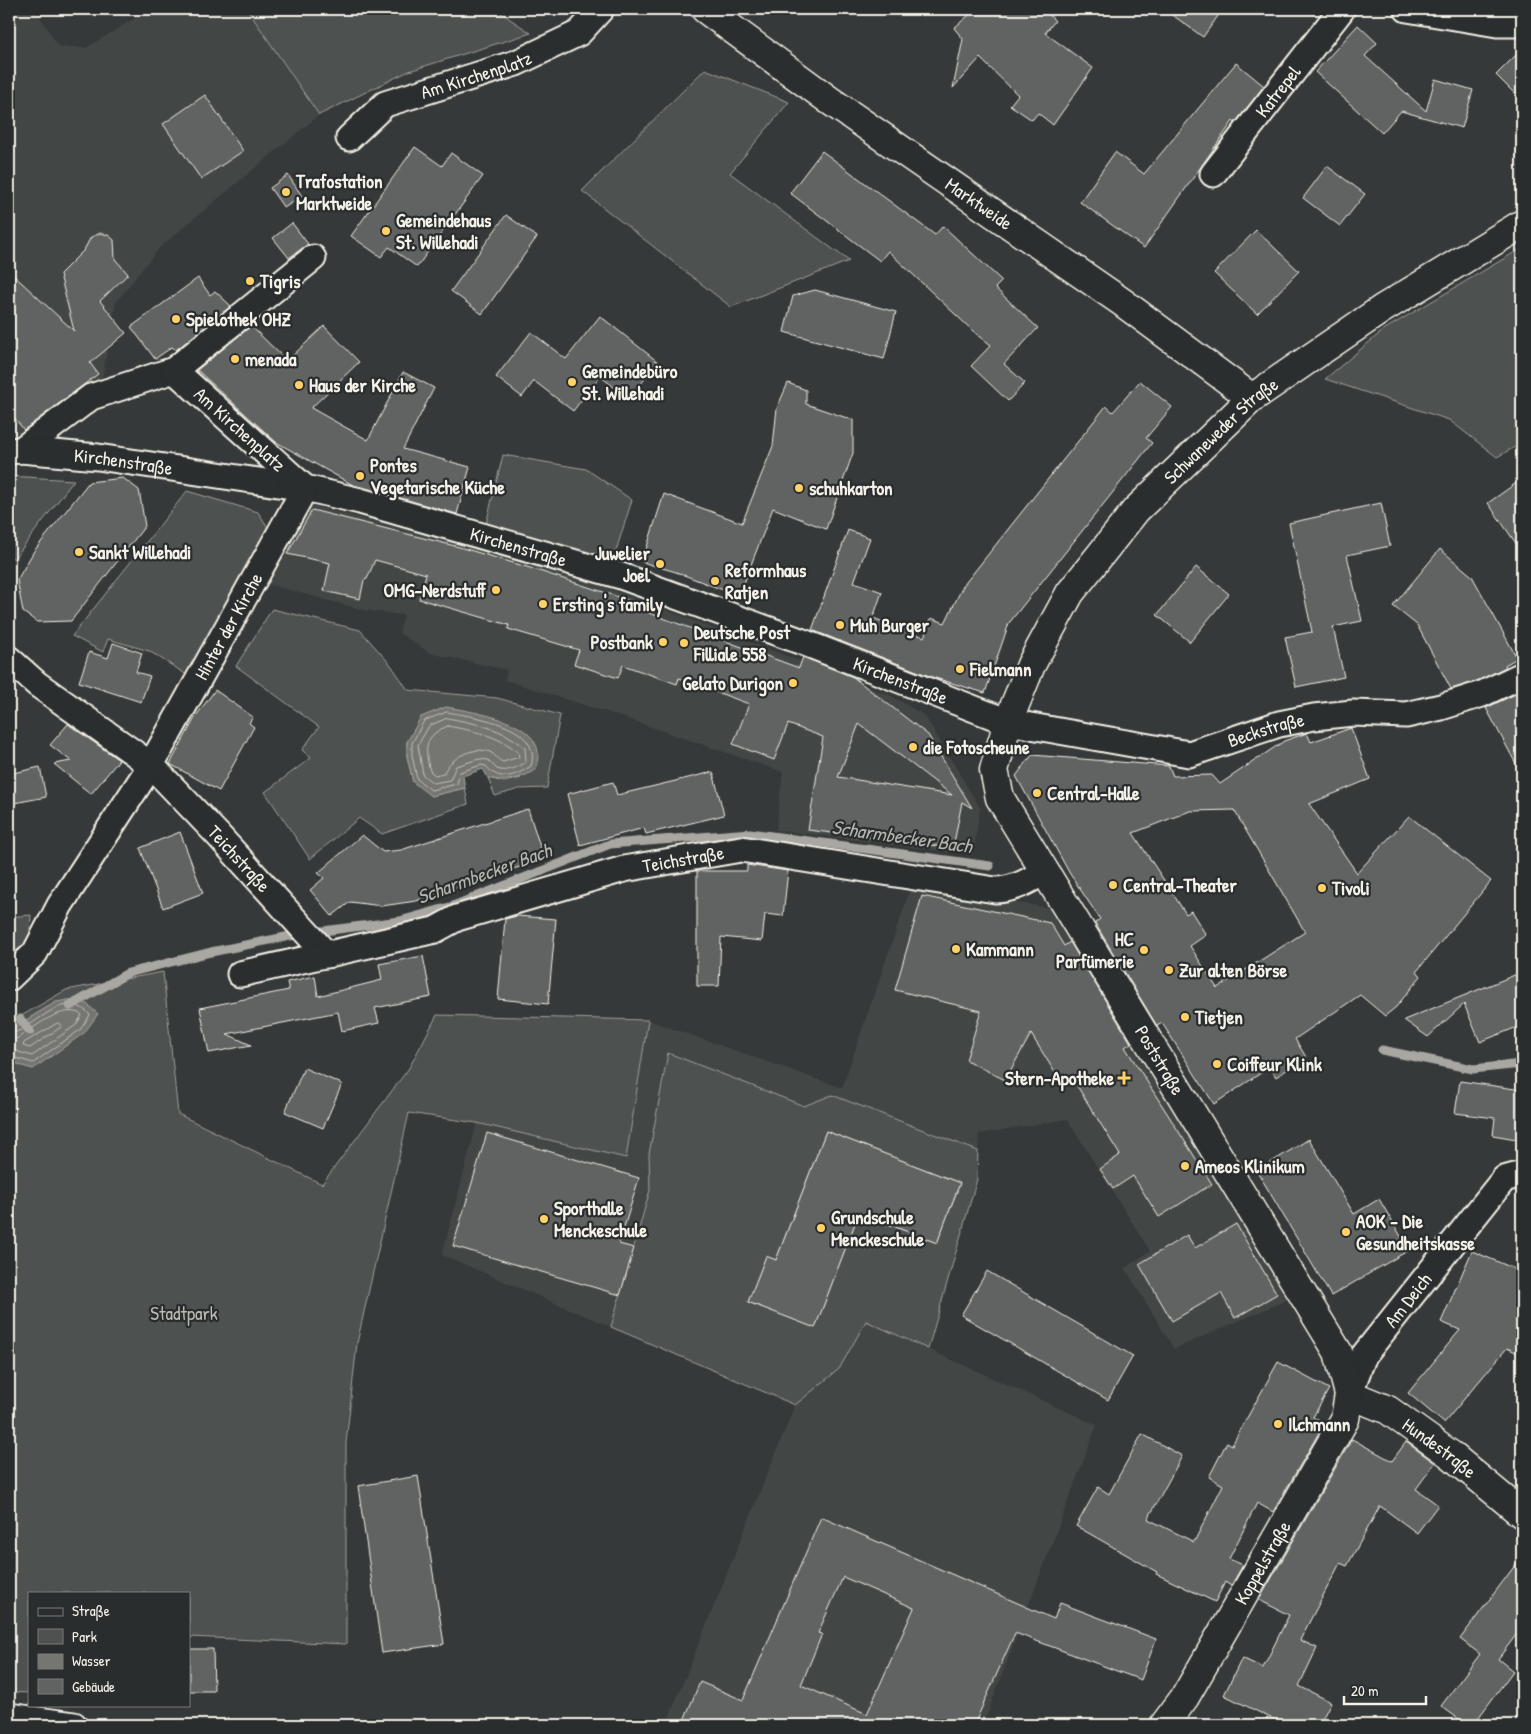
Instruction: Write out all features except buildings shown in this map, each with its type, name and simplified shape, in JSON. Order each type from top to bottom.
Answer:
[{"type":"street","name":"Am Kirchenplatz","points":[[349,138],[385,104],[516,63],[579,33],[601,9]]},
{"type":"street","name":"Marktweide","points":[[705,9],[837,106],[1122,302],[1252,398]]},
{"type":"street","name":"Katrepel","points":[[1213,174],[1342,9]]},
{"type":"street","points":[[1407,9],[1497,24],[1522,24]]},
{"type":"street","name":"Schwaneweder Straße","points":[[1008,722],[1031,665],[1070,593],[1136,510],[1252,398],[1382,309],[1522,224]]},
{"type":"street","points":[[15,450],[91,397],[174,370],[312,258]]},
{"type":"street","name":"Am Kirchenplatz","points":[[174,370],[305,488]]},
{"type":"street","name":"Kirchenstraße","points":[[15,450],[98,457],[305,488],[360,501],[621,576],[800,641],[1008,722]]},
{"type":"street","name":"Hinter der Kirche","points":[[9,978],[35,953],[60,905],[151,765],[305,488]]},
{"type":"street","points":[[9,659],[37,684],[151,765]]},
{"type":"street","name":"Beckstraße","points":[[1008,722],[1189,754],[1279,724],[1314,716],[1353,713],[1406,715],[1441,707],[1482,694],[1522,675]]},
{"type":"street","name":"Poststraße","points":[[1008,722],[994,770],[1000,798],[1338,1352],[1349,1394]]},
{"type":"street","name":"Teichstraße","points":[[151,765],[218,835],[321,949]]},
{"type":"street","name":"Teichstraße","points":[[240,974],[321,949],[435,930],[457,918],[624,869],[741,849],[995,890],[1006,890],[1021,885],[1045,871]]},
{"type":"street","name":"Am Deich","points":[[1349,1394],[1364,1355],[1504,1179],[1522,1174]]},
{"type":"street","name":"Hundestraße","points":[[1349,1394],[1388,1410],[1451,1455],[1522,1514]]},
{"type":"street","name":"Koppelstraße","points":[[1164,1725],[1185,1697],[1345,1419],[1349,1394]]},
{"type":"street","points":[[9,1716],[74,1725]]},
{"type":"shaded area","points":[[9,9],[35,9],[58,46],[86,48],[150,9],[247,9],[319,115],[160,247],[116,302],[102,379],[9,454]]},
{"type":"shaded area","points":[[304,503],[552,569],[626,595],[892,696],[925,716],[980,808],[973,855],[776,830],[783,772],[622,717],[505,680],[507,670],[430,653],[399,633],[404,615],[363,610],[260,582]]},
{"type":"shaded area","points":[[911,887],[1051,908],[1231,1204],[1287,1300],[1174,1349],[1125,1268],[1150,1251],[1067,1119],[979,1134],[977,1179],[928,1349],[1097,1425],[983,1725],[666,1725],[795,1405],[442,1255],[477,1123],[626,1158],[648,1020],[842,1088]]},
{"type":"green space","points":[[247,9],[495,9],[531,33],[409,71],[319,115]]},
{"type":"green space","points":[[705,69],[789,102],[730,173],[849,261],[731,307],[582,191]]},
{"type":"green space","points":[[1522,248],[1522,443],[1497,457],[1449,420],[1325,379],[1385,329]]},
{"type":"green space","points":[[503,455],[586,469],[632,500],[613,560],[592,563],[485,528]]},
{"type":"green space","points":[[9,476],[74,480],[14,559],[9,555]]},
{"type":"green space","points":[[187,491],[258,512],[271,532],[187,675],[149,651],[108,639],[103,652],[72,636]]},
{"type":"green space","points":[[272,609],[360,630],[391,665],[408,690],[497,698],[560,715],[547,788],[519,789],[495,796],[488,778],[504,782],[521,778],[407,741],[407,756],[413,782],[431,796],[465,788],[468,804],[382,834],[359,818],[310,859],[265,792],[311,758],[302,750],[319,727],[236,666]]},
{"type":"green space","points":[[31,915],[29,942],[9,955],[9,917]]},
{"type":"green space","name":"Stadtpark","points":[[163,972],[178,1114],[322,1184],[409,1068],[437,1015],[648,1020],[626,1158],[477,1123],[409,1113],[357,1343],[346,1443],[346,1644],[190,1637],[190,1592],[28,1592],[28,1693],[9,1692],[9,1023],[66,990]]},
{"type":"green space","points":[[668,1053],[804,1106],[832,1095],[978,1151],[977,1179],[928,1349],[866,1321],[839,1369],[795,1405],[611,1327],[650,1190],[649,1154]],"holes":[[[826,1131],[960,1183],[937,1243],[859,1213],[815,1327],[748,1302],[766,1257],[776,1260]]]},
{"type":"water","points":[[446,707],[495,718],[520,728],[529,735],[537,746],[536,770],[518,778],[501,780],[488,778],[483,769],[463,776],[465,788],[431,796],[413,782],[407,756],[407,742],[421,717]]},
{"type":"water","points":[[74,999],[87,1004],[98,1014],[84,1033],[33,1069],[19,1065],[9,1059],[9,1030],[56,1002]]},
{"type":"waterway","name":"Scharmbecker Bach","points":[[70,1006],[128,973],[211,952],[300,934],[400,921],[453,906],[610,844],[750,833],[990,866]]},
{"type":"waterway","name":"Scharmbecker Bach","points":[[20,1019],[30,1031]]},
{"type":"waterway","name":"Scharmbecker Bach","points":[[1382,1050],[1473,1069],[1522,1064]]},
{"type":"place","name":"Trafostation Marktweide","points":[[286,192]]},
{"type":"place","name":"Gemeindehaus St. Willehadi","points":[[386,231]]},
{"type":"place","name":"Tigris","points":[[250,281]]},
{"type":"place","name":"Spielothek OHZ","points":[[176,319]]},
{"type":"place","name":"menada","points":[[235,359]]},
{"type":"place","name":"Gemeindebüro St. Willehadi","points":[[572,382]]},
{"type":"place","name":"Haus der Kirche","points":[[299,385]]},
{"type":"place","name":"Pontes Vegetarische Küche","points":[[360,476]]},
{"type":"place","name":"schuhkarton","points":[[799,488]]},
{"type":"place","name":"Sankt Willehadi","points":[[79,552]]},
{"type":"place","name":"Juwelier Joel","points":[[660,564]]},
{"type":"place","name":"Reformhaus Ratjen","points":[[715,581]]},
{"type":"place","name":"OMG-Nerdstuff","points":[[496,590]]},
{"type":"place","name":"Ersting's family","points":[[543,604]]},
{"type":"place","name":"Muh Burger","points":[[840,625]]},
{"type":"place","name":"Postbank","points":[[663,642]]},
{"type":"place","name":"Deutsche Post Filliale 558","points":[[684,643]]},
{"type":"place","name":"Fielmann","points":[[960,669]]},
{"type":"place","name":"Gelato Durigon","points":[[793,683]]},
{"type":"place","name":"die Fotoscheune","points":[[913,747]]},
{"type":"place","name":"Central-Halle","points":[[1037,793]]},
{"type":"place","name":"Central-Theater","points":[[1113,885]]},
{"type":"place","name":"Tivoli","points":[[1322,888]]},
{"type":"place","name":"Kammann","points":[[956,949]]},
{"type":"place","name":"HC Parfümerie","points":[[1144,950]]},
{"type":"place","name":"Zur alten Börse","points":[[1169,970]]},
{"type":"place","name":"Tietjen","points":[[1185,1017]]},
{"type":"place","name":"Coiffeur Klink","points":[[1217,1064]]},
{"type":"place","name":"Stern-Apotheke","points":[[1124,1078]]},
{"type":"place","name":"Ameos Klinikum","points":[[1185,1166]]},
{"type":"place","name":"Sporthalle Menckeschule","points":[[544,1219]]},
{"type":"place","name":"Grundschule Menckeschule","points":[[821,1228]]},
{"type":"place","name":"AOK - Die Gesundheitskasse","points":[[1346,1232]]},
{"type":"place","name":"Ilchmann","points":[[1278,1424]]}]
